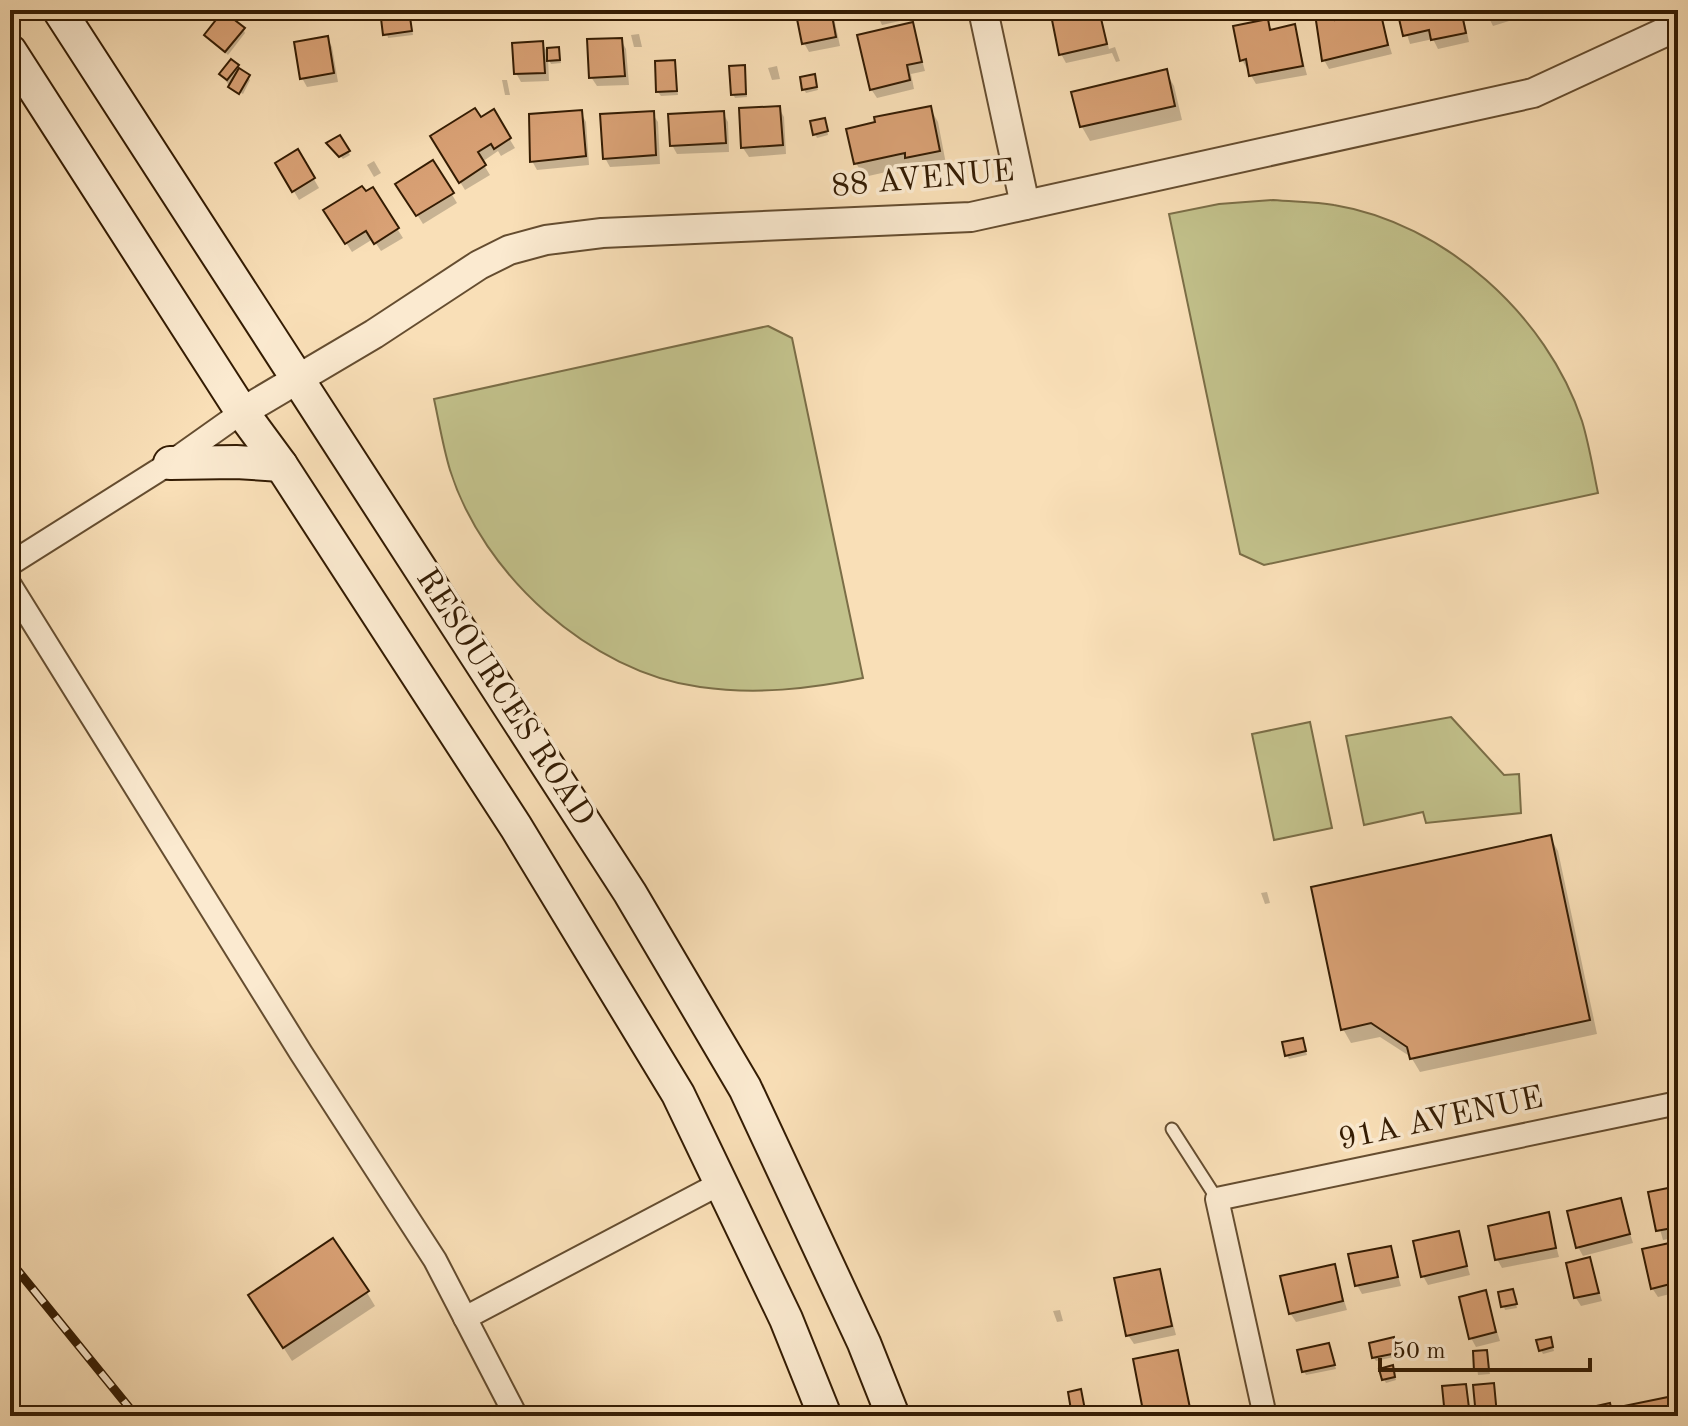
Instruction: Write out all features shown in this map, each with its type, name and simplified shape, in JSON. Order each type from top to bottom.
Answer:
[{"type":"main road","name":"RESOURCES ROAD","points":[[59,10],[630,893],[745,1088],[864,1343],[893,1416]]},
{"type":"main road","name":"RESOURCES ROAD","points":[[10,51],[242,412],[281,465],[516,827],[678,1094],[786,1319],[825,1416]]},
{"type":"main road","points":[[170,463],[281,465]]},
{"type":"street","points":[[983,10],[1025,205]]},
{"type":"street","name":"88 AVENUE","points":[[242,412],[479,265],[509,250],[546,240],[602,233],[971,217],[1533,93],[1678,26]]},
{"type":"street","points":[[10,564],[170,463],[242,412]]},
{"type":"street","points":[[10,585],[301,1053],[435,1260],[516,1416]]},
{"type":"street","name":"91A AVENUE","points":[[1217,1199],[1678,1103]]},
{"type":"street","points":[[465,1318],[721,1183]]},
{"type":"street","points":[[1217,1199],[1265,1416]]},
{"type":"lane","points":[[1172,1129],[1217,1199]]},
{"type":"shaded area","points":[[1273,200],[1326,204],[1375,215],[1414,231],[1452,253],[1486,280],[1517,311],[1544,345],[1566,382],[1582,421],[1598,493],[1264,565],[1240,554],[1169,214],[1219,204]]},
{"type":"shaded area","points":[[768,326],[792,338],[863,678],[762,691],[700,687],[659,678],[619,662],[581,639],[546,612],[515,581],[488,546],[466,509],[450,470],[434,399]]},
{"type":"shaded area","points":[[1451,717],[1504,775],[1519,774],[1521,813],[1426,823],[1423,812],[1364,825],[1346,736]]},
{"type":"shaded area","points":[[1310,722],[1332,828],[1274,840],[1252,734]]},
{"type":"building","points":[[380,10],[409,10],[412,31],[383,35]]},
{"type":"building","points":[[831,10],[836,37],[802,44],[796,14]]},
{"type":"building","points":[[1074,10],[1099,10],[1107,44],[1059,55],[1051,15]]},
{"type":"building","points":[[1333,10],[1335,20],[1380,10],[1388,45],[1322,61],[1315,14]]},
{"type":"building","points":[[1397,10],[1461,10],[1466,33],[1431,40],[1429,30],[1403,36]]},
{"type":"building","points":[[223,11],[245,28],[225,52],[204,35]]},
{"type":"building","points":[[1268,19],[1270,30],[1295,24],[1303,66],[1249,76],[1246,59],[1240,61],[1233,26]]},
{"type":"building","points":[[913,22],[922,62],[907,65],[910,80],[870,90],[857,35]]},
{"type":"building","points":[[328,36],[334,73],[300,79],[294,42]]},
{"type":"building","points":[[622,38],[625,76],[589,78],[587,39]]},
{"type":"building","points":[[543,41],[545,73],[514,74],[512,43]]},
{"type":"building","points":[[559,47],[560,60],[547,61],[547,48]]},
{"type":"building","points":[[231,59],[239,65],[227,80],[219,74]]},
{"type":"building","points":[[675,60],[677,91],[656,92],[655,61]]},
{"type":"building","points":[[745,65],[746,94],[731,95],[729,66]]},
{"type":"building","points":[[239,68],[250,75],[239,94],[228,87]]},
{"type":"building","points":[[1167,69],[1175,106],[1080,127],[1071,92]]},
{"type":"building","points":[[815,74],[817,87],[802,90],[800,77]]},
{"type":"building","points":[[780,106],[783,145],[741,148],[739,108]]},
{"type":"building","points":[[931,106],[940,151],[905,158],[905,153],[854,164],[846,129],[875,122],[874,117]]},
{"type":"building","points":[[475,108],[481,117],[494,109],[511,138],[494,149],[491,144],[478,152],[486,165],[459,183],[430,136]]},
{"type":"building","points":[[582,110],[586,156],[530,162],[529,114]]},
{"type":"building","points":[[654,111],[656,155],[603,159],[600,114]]},
{"type":"building","points":[[724,111],[726,143],[670,146],[668,114]]},
{"type":"building","points":[[825,118],[828,131],[813,135],[810,121]]},
{"type":"building","points":[[340,135],[350,151],[339,157],[326,143]]},
{"type":"building","points":[[298,149],[315,178],[292,192],[275,163]]},
{"type":"building","points":[[433,160],[454,193],[416,216],[395,184]]},
{"type":"building","points":[[362,186],[366,191],[373,187],[399,228],[374,244],[366,231],[345,244],[323,210]]},
{"type":"building","points":[[1551,835],[1590,1020],[1410,1059],[1407,1047],[1371,1023],[1341,1030],[1311,887]]},
{"type":"building","points":[[1303,1038],[1306,1051],[1285,1056],[1282,1042]]},
{"type":"building","points":[[1678,1186],[1678,1227],[1656,1231],[1648,1192]]},
{"type":"building","points":[[1621,1198],[1630,1234],[1576,1248],[1567,1211]]},
{"type":"building","points":[[1549,1212],[1556,1248],[1495,1260],[1488,1226]]},
{"type":"building","points":[[1459,1231],[1467,1266],[1421,1277],[1413,1241]]},
{"type":"building","points":[[333,1238],[369,1291],[283,1348],[248,1295]]},
{"type":"building","points":[[1674,1242],[1678,1282],[1651,1289],[1642,1249]]},
{"type":"building","points":[[1391,1246],[1398,1277],[1355,1286],[1348,1254]]},
{"type":"building","points":[[1590,1257],[1599,1293],[1574,1298],[1566,1263]]},
{"type":"building","points":[[1335,1264],[1343,1301],[1289,1314],[1280,1276]]},
{"type":"building","points":[[1160,1269],[1172,1326],[1126,1336],[1114,1278]]},
{"type":"building","points":[[1513,1289],[1517,1304],[1501,1307],[1498,1292]]},
{"type":"building","points":[[1486,1290],[1496,1332],[1469,1339],[1459,1297]]},
{"type":"building","points":[[1394,1337],[1397,1353],[1372,1358],[1369,1343]]},
{"type":"building","points":[[1551,1337],[1553,1347],[1539,1351],[1536,1340]]},
{"type":"building","points":[[1329,1343],[1335,1365],[1302,1372],[1297,1350]]},
{"type":"building","points":[[1178,1350],[1190,1408],[1144,1416],[1133,1359]]},
{"type":"building","points":[[1487,1350],[1489,1370],[1474,1371],[1473,1351]]},
{"type":"building","points":[[1393,1365],[1395,1377],[1382,1380],[1379,1369]]},
{"type":"building","points":[[1494,1383],[1497,1415],[1476,1416],[1473,1385]]},
{"type":"building","points":[[1466,1384],[1470,1416],[1445,1416],[1442,1386]]},
{"type":"building","points":[[1081,1389],[1086,1415],[1072,1416],[1068,1392]]},
{"type":"building","points":[[1673,1396],[1677,1416],[1621,1416],[1619,1407]]},
{"type":"building","points":[[1610,1403],[1613,1416],[1560,1416],[1560,1414]]},
{"type":"building","points":[[1309,1411],[1384,1416],[1308,1416]]},
{"type":"railway","points":[[10,1261],[136,1416]]}]
